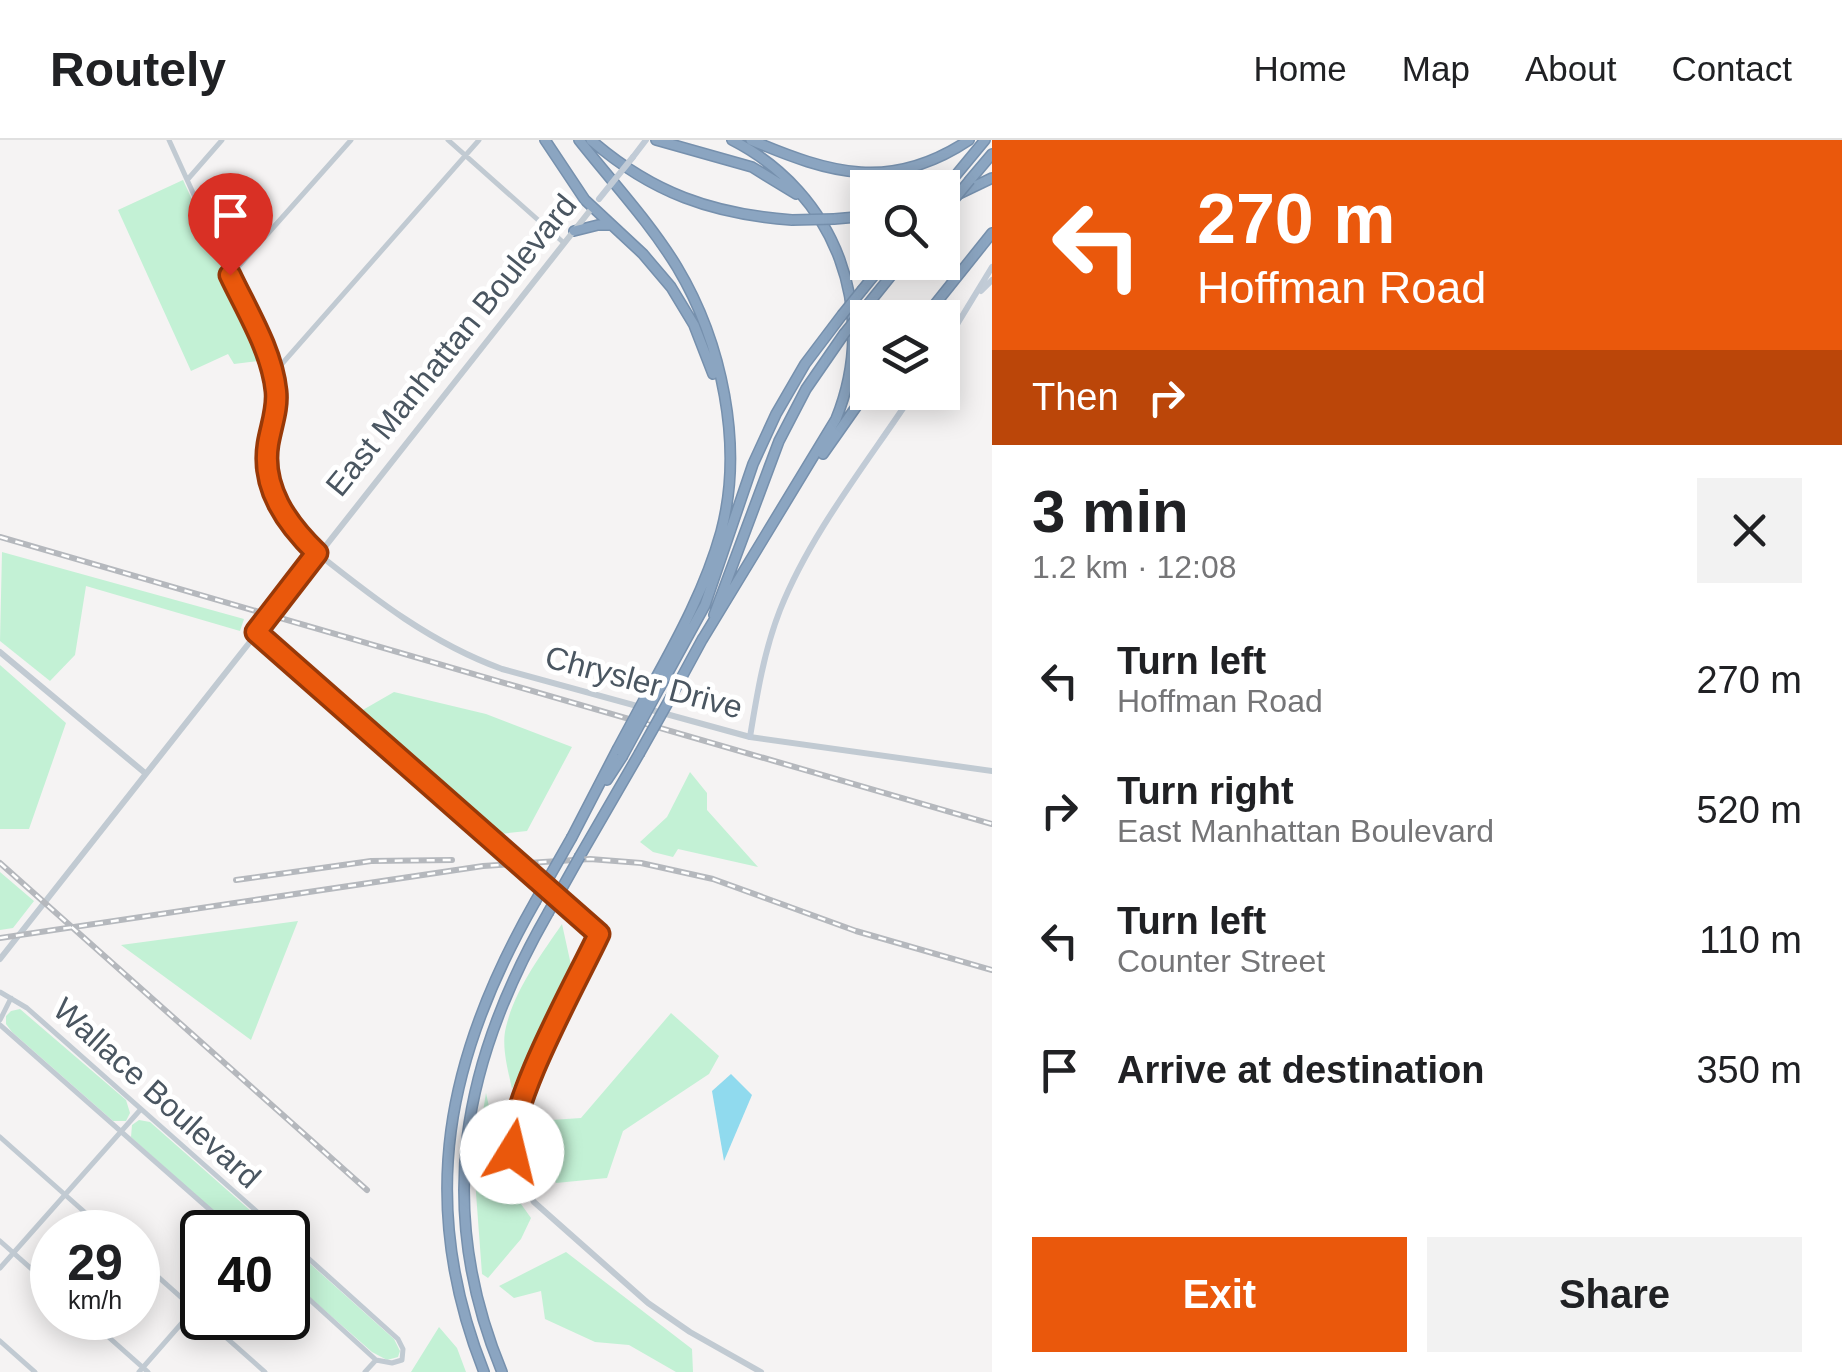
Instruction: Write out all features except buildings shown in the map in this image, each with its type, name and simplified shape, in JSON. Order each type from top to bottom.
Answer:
[{"type":"highway","points":[[544,140],[611,225],[664,278],[701,338],[716,384],[722,425],[724,518]]},
{"type":"highway","points":[[579,140],[664,248],[700,313],[716,363],[728,424],[730,468],[724,518],[701,588],[656,686]]},
{"type":"highway","points":[[591,140],[641,178],[714,209],[792,220],[850,218]]},
{"type":"highway","points":[[656,140],[752,167],[808,202]]},
{"type":"highway","points":[[502,1372],[486,1330],[468,1246],[465,1157],[478,1073],[505,992],[702,640],[804,474],[840,409],[851,376],[851,301],[842,265],[823,224],[808,202],[771,165],[732,140]]},
{"type":"highway","points":[[752,140],[808,164],[860,173],[916,165],[969,140]]},
{"type":"highway","points":[[960,171],[985,140]]},
{"type":"highway","points":[[960,192],[992,154]]},
{"type":"highway","points":[[960,193],[992,178]]},
{"type":"highway","points":[[574,231],[598,224],[611,225]]},
{"type":"highway","points":[[938,300],[992,233]]},
{"type":"highway","points":[[484,1372],[463,1308],[450,1229],[449,1155],[461,1072],[487,993],[656,686],[705,605],[749,477],[776,414],[798,376],[870,280]]},
{"type":"highway","points":[[702,640],[728,583],[779,440],[800,400],[844,334],[888,280]]},
{"type":"highway","points":[[804,474],[816,464],[854,410]]},
{"type":"main road","name":"East Manhattan Boulevard","points":[[596,204],[646,140]]},
{"type":"main road","points":[[960,322],[992,268]]},
{"type":"main road","points":[[980,291],[992,280]]},
{"type":"main road","points":[[750,737],[768,644],[794,578],[902,410]]},
{"type":"street","points":[[169,140],[273,374],[276,405],[267,454],[268,476],[280,508],[317,553]]},
{"type":"street","points":[[187,180],[222,140]]},
{"type":"street","points":[[230,275],[351,140]]},
{"type":"street","points":[[448,140],[564,242]]},
{"type":"street","points":[[273,374],[479,140]]},
{"type":"street","name":"East Manhattan Boulevard","points":[[0,959],[596,204]]},
{"type":"street","name":"Chrysler Drive","points":[[317,553],[394,614],[466,656],[520,674],[750,737],[992,771]]},
{"type":"street","points":[[256,632],[599,934],[518,1107],[511,1138],[518,1175],[534,1202],[648,1303],[761,1372]]},
{"type":"street","points":[[0,652],[145,773]]},
{"type":"street","name":"Wallace Boulevard","points":[[0,992],[26,1008],[255,1210]]},
{"type":"street","points":[[0,1022],[11,998]]},
{"type":"street","name":"Wallace Boulevard","points":[[0,1022],[210,1210]]},
{"type":"street","points":[[0,1268],[141,1109]]},
{"type":"street","points":[[0,1137],[82,1210]]},
{"type":"street","points":[[0,1241],[30,1267]]},
{"type":"street","points":[[310,1260],[401,1343],[402,1360],[376,1360],[310,1300]]},
{"type":"street","points":[[160,1279],[180,1296]]},
{"type":"street","points":[[110,1340],[143,1370],[180,1326]]},
{"type":"street","points":[[229,1340],[265,1372]]},
{"type":"street","points":[[0,1341],[35,1372]]},
{"type":"street","points":[[365,1372],[376,1360]]},
{"type":"green space","points":[[183,180],[266,360],[234,364],[228,354],[191,371],[118,210]]},
{"type":"green space","points":[[2,552],[244,619],[240,631],[86,586],[75,655],[50,681],[0,641]]},
{"type":"green space","points":[[0,665],[66,723],[29,829],[0,829]]},
{"type":"green space","points":[[394,692],[486,714],[572,747],[527,831],[500,834],[361,711]]},
{"type":"green space","points":[[690,772],[707,793],[707,810],[758,867],[678,849],[673,857],[653,852],[640,842],[667,817]]},
{"type":"green space","points":[[0,872],[34,901],[13,928],[0,930]]},
{"type":"green space","points":[[298,921],[251,1040],[121,945]]},
{"type":"green space","points":[[562,924],[571,965],[512,1089],[504,1042],[510,1013]]},
{"type":"green space","points":[[20,1009],[126,1100],[130,1113],[126,1121],[113,1121],[12,1032],[6,1016]]},
{"type":"green space","points":[[671,1013],[719,1056],[709,1074],[623,1131],[607,1178],[556,1183],[537,1121],[581,1118]]},
{"type":"green space","points":[[486,1093],[506,1183],[531,1218],[521,1239],[488,1278],[482,1274],[474,1166]]},
{"type":"green space","points":[[139,1120],[150,1122],[250,1210],[212,1210],[131,1137],[132,1125]]},
{"type":"green space","points":[[566,1252],[692,1349],[693,1372],[676,1372],[629,1345],[595,1342],[545,1319],[541,1291],[514,1298],[499,1286]]},
{"type":"green space","points":[[310,1264],[394,1339],[400,1351],[398,1357],[387,1360],[372,1352],[310,1297]]},
{"type":"green space","points":[[439,1327],[457,1348],[466,1372],[411,1372]]},
{"type":"water","points":[[731,1074],[752,1095],[724,1161],[712,1091]]},
{"type":"railway","points":[[0,537],[992,824]]},
{"type":"railway","points":[[0,938],[483,866],[590,859],[641,863],[713,879],[856,931],[992,970]]},
{"type":"railway","points":[[236,880],[371,861],[452,860]]},
{"type":"railway","points":[[0,863],[367,1190]]},
{"type":"route","points":[[230,275],[273,374],[276,405],[266,458],[275,499],[317,553],[256,632],[599,934],[518,1107],[512,1152]]}]
